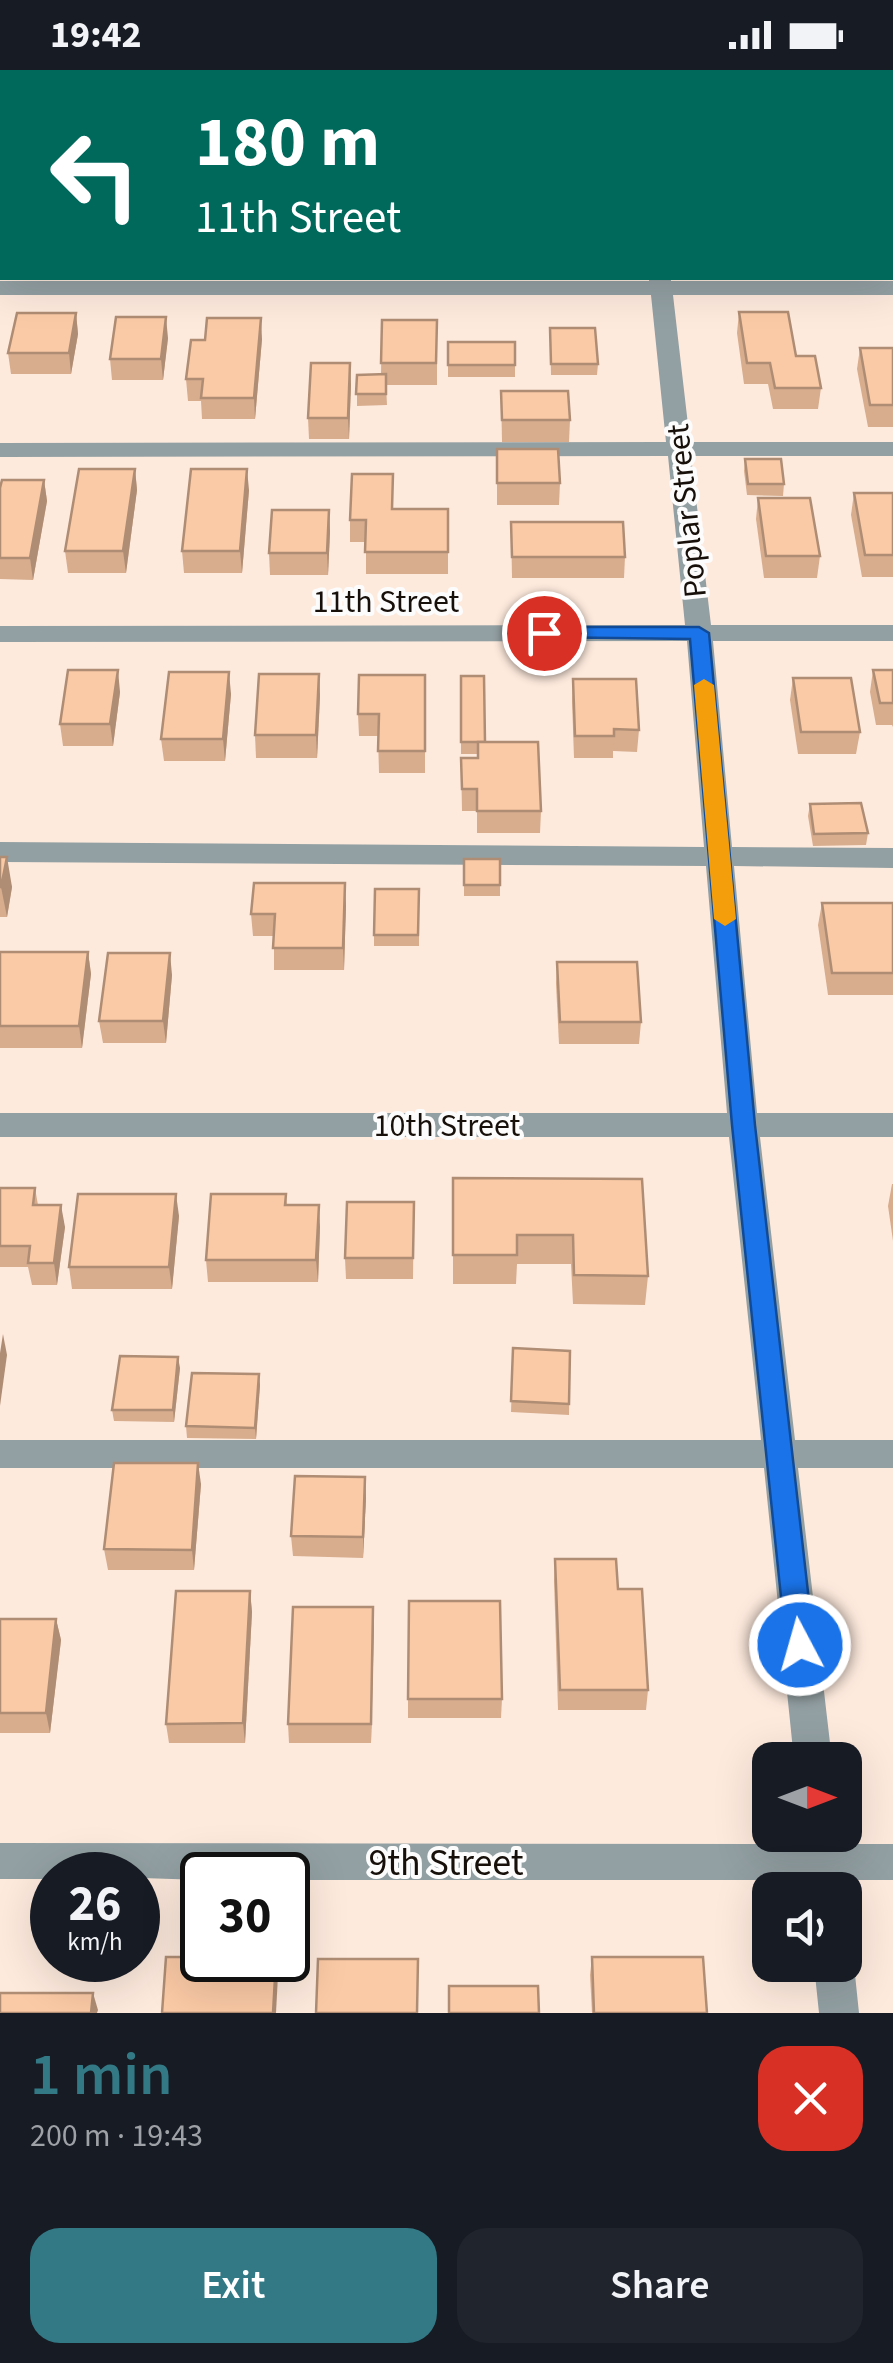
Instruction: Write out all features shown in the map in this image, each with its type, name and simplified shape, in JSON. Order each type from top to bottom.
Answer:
[{"type":"street","points":[[0,288],[661,283],[893,288]]},
{"type":"street","name":"Poplar Street","points":[[661,283],[699,633],[744,1125],[811,1742]]},
{"type":"street","points":[[0,450],[893,450]]},
{"type":"street","name":"11th Street","points":[[0,634],[893,633]]},
{"type":"street","points":[[0,852],[893,858]]},
{"type":"street","name":"10th Street","points":[[0,1125],[893,1125]]},
{"type":"street","points":[[0,1454],[893,1454]]},
{"type":"street","name":"9th Street","points":[[0,1861],[893,1862]]},
{"type":"street","points":[[836,1982],[839,2013]]},
{"type":"building","points":[[739,312],[788,312],[796,356],[815,356],[821,388],[775,388],[770,363],[747,363]]},
{"type":"building","points":[[17,313],[76,313],[69,353],[8,353]]},
{"type":"building","points":[[116,317],[166,317],[161,359],[110,359]]},
{"type":"building","points":[[207,318],[261,318],[254,398],[201,398],[203,379],[186,379],[191,340],[205,340]]},
{"type":"building","points":[[382,320],[437,320],[436,363],[381,363]]},
{"type":"building","points":[[550,328],[595,328],[598,364],[551,364]]},
{"type":"building","points":[[448,342],[515,342],[515,365],[448,365]]},
{"type":"building","points":[[860,348],[893,348],[893,405],[870,405]]},
{"type":"building","points":[[311,363],[350,363],[348,418],[308,418]]},
{"type":"building","points":[[386,374],[386,394],[356,394],[357,375]]},
{"type":"building","points":[[501,391],[568,391],[570,420],[502,420]]},
{"type":"building","points":[[497,449],[558,449],[560,483],[497,483]]},
{"type":"building","points":[[745,459],[781,459],[784,484],[748,484]]},
{"type":"building","points":[[79,469],[135,469],[123,551],[65,551]]},
{"type":"building","points":[[191,469],[247,469],[240,551],[182,551]]},
{"type":"building","points":[[352,474],[393,474],[392,509],[448,509],[448,552],[365,552],[366,520],[350,520]]},
{"type":"building","points":[[2,480],[44,480],[30,558],[0,558]]},
{"type":"building","points":[[854,493],[893,493],[893,555],[865,555]]},
{"type":"building","points":[[758,498],[810,498],[820,556],[766,556]]},
{"type":"building","points":[[272,510],[329,510],[327,553],[269,553]]},
{"type":"building","points":[[511,522],[623,522],[625,557],[512,557]]},
{"type":"building","points":[[68,670],[118,670],[110,724],[60,724]]},
{"type":"building","points":[[873,670],[893,670],[893,703],[880,703]]},
{"type":"building","points":[[169,672],[229,672],[223,739],[161,739]]},
{"type":"building","points":[[259,674],[319,674],[316,735],[255,735]]},
{"type":"building","points":[[359,675],[425,675],[425,751],[378,751],[379,714],[358,714]]},
{"type":"building","points":[[461,676],[484,676],[485,742],[461,742]]},
{"type":"building","points":[[793,678],[851,678],[860,732],[801,732]]},
{"type":"building","points":[[573,679],[636,679],[639,730],[614,729],[614,736],[575,736]]},
{"type":"building","points":[[478,742],[538,742],[541,811],[477,811],[477,789],[462,789],[461,758],[478,758]]},
{"type":"building","points":[[861,803],[868,833],[814,834],[810,804]]},
{"type":"building","points":[[0,857],[7,857],[1,887],[0,887]]},
{"type":"building","points":[[464,859],[500,859],[500,885],[464,885]]},
{"type":"building","points":[[254,883],[345,883],[343,948],[273,948],[275,914],[251,914]]},
{"type":"building","points":[[375,889],[419,889],[418,935],[374,935]]},
{"type":"building","points":[[822,903],[893,903],[893,973],[832,973]]},
{"type":"building","points":[[0,952],[88,952],[79,1026],[0,1026]]},
{"type":"building","points":[[108,953],[170,953],[163,1021],[99,1021]]},
{"type":"building","points":[[557,962],[637,962],[641,1022],[560,1022]]},
{"type":"building","points":[[453,1178],[642,1179],[648,1276],[574,1275],[573,1235],[517,1235],[517,1255],[453,1255]]},
{"type":"building","points":[[0,1188],[35,1188],[33,1205],[61,1205],[54,1263],[28,1263],[30,1246],[0,1246]]},
{"type":"building","points":[[78,1194],[176,1194],[169,1267],[69,1267]]},
{"type":"building","points":[[211,1194],[286,1194],[285,1205],[319,1205],[316,1260],[206,1260]]},
{"type":"building","points":[[347,1202],[414,1202],[413,1258],[345,1258]]},
{"type":"building","points":[[513,1348],[570,1351],[569,1404],[511,1401]]},
{"type":"building","points":[[120,1356],[178,1357],[173,1410],[112,1410]]},
{"type":"building","points":[[192,1373],[259,1374],[255,1428],[186,1426]]},
{"type":"building","points":[[114,1463],[198,1463],[192,1550],[104,1549]]},
{"type":"building","points":[[295,1476],[365,1477],[363,1537],[291,1536]]},
{"type":"building","points":[[555,1559],[616,1559],[618,1589],[642,1589],[648,1690],[560,1690]]},
{"type":"building","points":[[176,1591],[250,1591],[243,1723],[166,1724]]},
{"type":"building","points":[[409,1601],[500,1601],[502,1699],[408,1699]]},
{"type":"building","points":[[293,1607],[373,1607],[371,1724],[288,1724]]},
{"type":"building","points":[[0,1619],[56,1619],[46,1713],[0,1713]]},
{"type":"building","points":[[166,1957],[180,1957],[180,1982],[275,1982],[273,2013],[162,2013]]},
{"type":"building","points":[[592,1957],[703,1957],[707,2013],[594,2013]]},
{"type":"building","points":[[318,1959],[418,1959],[417,2013],[316,2013]]},
{"type":"building","points":[[449,1986],[538,1986],[539,2013],[449,2013]]},
{"type":"building","points":[[0,1993],[93,1993],[91,2013],[0,2013]]},
{"type":"slow traffic","points":[[704,685],[725,919]]},
{"type":"route","points":[[544,633],[699,633],[744,1125],[800,1645]]}]
